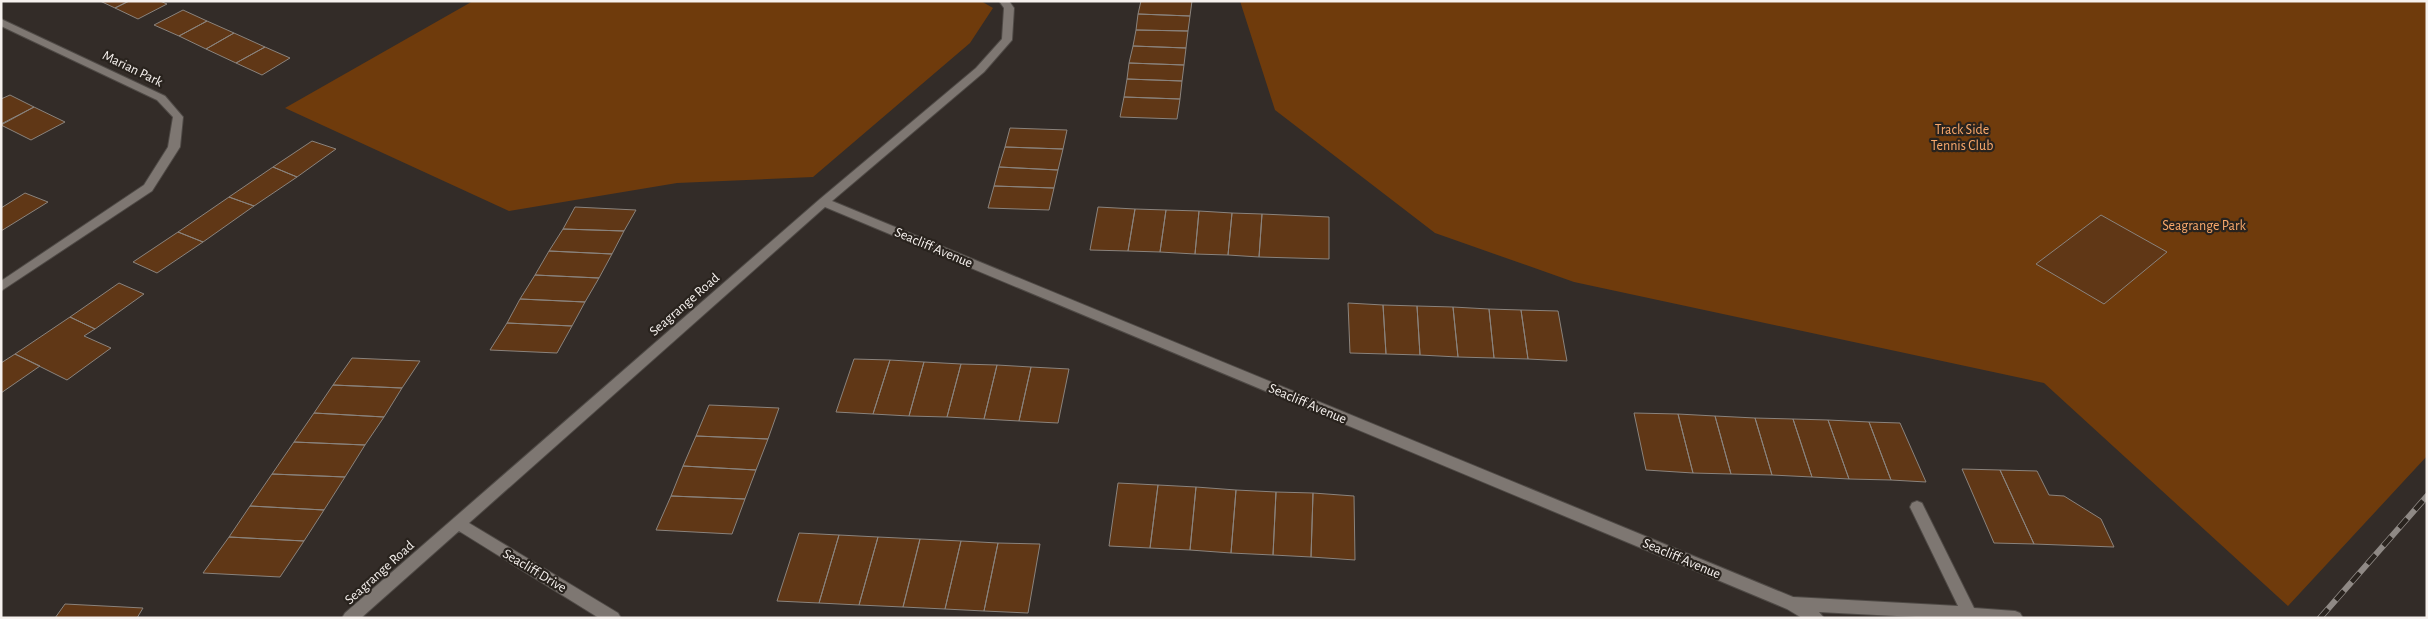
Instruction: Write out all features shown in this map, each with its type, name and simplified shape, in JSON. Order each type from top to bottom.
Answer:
[{"type":"street","name":"Seagrange Road","points":[[350,618],[824,202],[980,70],[1007,40],[1009,8],[1004,1]]},
{"type":"street","name":"Marian Park","points":[[1,22],[162,98],[178,117],[174,147],[148,188],[1,286]]},
{"type":"street","name":"Seacliff Avenue","points":[[824,202],[1792,604],[1816,618]]},
{"type":"street","points":[[1917,507],[1968,614]]},
{"type":"street","name":"Seacliff Drive","points":[[457,523],[613,618]]},
{"type":"street","name":"Seacliff Avenue","points":[[1792,604],[2015,618]]},
{"type":"green space","points":[[473,1],[981,1],[993,8],[970,43],[813,177],[677,183],[509,211],[285,108]]},
{"type":"green space","name":"Seagrange Park","points":[[1240,1],[2427,1],[2427,456],[2288,606],[2044,383],[1574,282],[1435,233],[1275,110]]},
{"type":"building","points":[[100,1],[129,1],[115,8]]},
{"type":"building","points":[[129,1],[160,1],[167,4],[138,19],[115,8]]},
{"type":"building","points":[[1141,1],[1192,1],[1190,16],[1138,14]]},
{"type":"building","points":[[183,10],[207,21],[179,36],[154,25]]},
{"type":"building","points":[[1138,14],[1190,16],[1188,31],[1136,30]]},
{"type":"building","points":[[207,21],[234,33],[206,49],[179,36]]},
{"type":"building","points":[[1136,30],[1188,31],[1186,48],[1133,46]]},
{"type":"building","points":[[234,33],[265,47],[236,63],[206,49]]},
{"type":"building","points":[[1133,46],[1186,48],[1184,65],[1129,63]]},
{"type":"building","points":[[265,47],[290,58],[262,75],[236,63]]},
{"type":"building","points":[[1129,63],[1184,65],[1182,81],[1127,79]]},
{"type":"building","points":[[1127,79],[1182,81],[1180,99],[1124,97]]},
{"type":"building","points":[[10,95],[34,107],[1,124],[1,99]]},
{"type":"building","points":[[1124,97],[1180,99],[1177,119],[1120,117]]},
{"type":"building","points":[[34,107],[65,122],[31,140],[1,125]]},
{"type":"building","points":[[1010,128],[1067,130],[1063,149],[1005,147]]},
{"type":"building","points":[[312,141],[336,149],[297,177],[273,167]]},
{"type":"building","points":[[1005,147],[1063,149],[1058,170],[999,167]]},
{"type":"building","points":[[273,167],[297,177],[254,206],[229,197]]},
{"type":"building","points":[[999,167],[1058,170],[1054,188],[994,186]]},
{"type":"building","points":[[994,186],[1054,188],[1049,210],[988,208]]},
{"type":"building","points":[[25,193],[48,202],[1,231],[1,208]]},
{"type":"building","points":[[229,197],[254,206],[203,242],[178,232]]},
{"type":"building","points":[[575,207],[636,210],[624,231],[563,229]]},
{"type":"building","points":[[1098,207],[1135,209],[1128,251],[1090,250]]},
{"type":"building","points":[[1135,209],[1166,210],[1160,252],[1128,251]]},
{"type":"building","points":[[1166,210],[1199,211],[1195,254],[1160,252]]},
{"type":"building","points":[[1199,211],[1232,213],[1228,255],[1195,254]]},
{"type":"building","points":[[1232,213],[1262,214],[1259,257],[1228,255]]},
{"type":"building","points":[[1262,214],[1329,217],[1329,259],[1259,257]]},
{"type":"building","points":[[2101,215],[2167,252],[2104,304],[2036,264]]},
{"type":"building","points":[[563,229],[624,231],[612,254],[549,251]]},
{"type":"building","points":[[178,232],[203,242],[157,273],[133,262]]},
{"type":"building","points":[[549,251],[612,254],[599,278],[535,275]]},
{"type":"building","points":[[535,275],[599,278],[585,302],[520,299]]},
{"type":"building","points":[[119,283],[144,294],[95,329],[70,317]]},
{"type":"building","points":[[520,299],[585,302],[572,326],[507,323]]},
{"type":"building","points":[[1348,303],[1383,305],[1386,354],[1350,353]]},
{"type":"building","points":[[1383,305],[1417,306],[1420,355],[1386,354]]},
{"type":"building","points":[[1417,306],[1453,307],[1458,357],[1420,355]]},
{"type":"building","points":[[1453,307],[1489,309],[1494,358],[1458,357]]},
{"type":"building","points":[[1489,309],[1521,310],[1528,359],[1494,358]]},
{"type":"building","points":[[1521,310],[1558,311],[1567,361],[1528,359]]},
{"type":"building","points":[[70,317],[95,329],[84,336],[111,348],[67,380],[15,354]]},
{"type":"building","points":[[507,323],[572,326],[557,353],[490,350]]},
{"type":"building","points":[[15,354],[40,366],[1,393],[1,363]]},
{"type":"building","points":[[352,358],[420,361],[402,388],[333,385]]},
{"type":"building","points":[[854,359],[890,360],[873,414],[836,412]]},
{"type":"building","points":[[890,360],[924,362],[909,416],[873,414]]},
{"type":"building","points":[[924,362],[961,364],[947,417],[909,416]]},
{"type":"building","points":[[961,364],[997,365],[984,419],[947,417]]},
{"type":"building","points":[[997,365],[1031,367],[1019,421],[984,419]]},
{"type":"building","points":[[1031,367],[1069,369],[1058,423],[1019,421]]},
{"type":"building","points":[[333,385],[402,388],[384,417],[314,413]]},
{"type":"building","points":[[709,405],[779,408],[768,439],[696,436]]},
{"type":"building","points":[[314,413],[384,417],[365,445],[294,442]]},
{"type":"building","points":[[1634,413],[1678,414],[1693,473],[1646,470]]},
{"type":"building","points":[[1678,414],[1715,416],[1731,474],[1693,473]]},
{"type":"building","points":[[1715,416],[1755,418],[1772,475],[1731,474]]},
{"type":"building","points":[[1755,418],[1793,419],[1812,477],[1772,475]]},
{"type":"building","points":[[1793,419],[1828,420],[1849,479],[1812,477]]},
{"type":"building","points":[[1828,420],[1869,422],[1891,480],[1849,479]]},
{"type":"building","points":[[1869,422],[1900,423],[1926,482],[1891,480]]},
{"type":"building","points":[[696,436],[768,439],[756,470],[683,466]]},
{"type":"building","points":[[294,442],[365,445],[345,477],[272,474]]},
{"type":"building","points":[[683,466],[756,470],[745,499],[671,496]]},
{"type":"building","points":[[1962,469],[2000,470],[2034,544],[1994,543]]},
{"type":"building","points":[[2000,470],[2037,471],[2049,495],[2064,496],[2101,519],[2114,547],[2034,544]]},
{"type":"building","points":[[272,474],[345,477],[324,510],[250,506]]},
{"type":"building","points":[[1118,483],[1158,485],[1150,548],[1109,546]]},
{"type":"building","points":[[1158,485],[1196,487],[1190,550],[1150,548]]},
{"type":"building","points":[[1196,487],[1236,490],[1231,553],[1190,550]]},
{"type":"building","points":[[1236,490],[1276,492],[1273,555],[1231,553]]},
{"type":"building","points":[[1276,492],[1313,493],[1311,557],[1273,555]]},
{"type":"building","points":[[1313,493],[1354,496],[1355,560],[1311,557]]},
{"type":"building","points":[[671,496],[745,499],[732,534],[656,530]]},
{"type":"building","points":[[250,506],[324,510],[304,541],[229,537]]},
{"type":"building","points":[[799,533],[839,535],[819,603],[777,601]]},
{"type":"building","points":[[839,535],[878,537],[859,605],[819,603]]},
{"type":"building","points":[[229,537],[304,541],[280,577],[203,573]]},
{"type":"building","points":[[878,537],[920,539],[903,607],[859,605]]},
{"type":"building","points":[[920,539],[961,541],[945,609],[903,607]]},
{"type":"building","points":[[961,541],[998,543],[984,611],[945,609]]},
{"type":"building","points":[[998,543],[1040,544],[1028,613],[984,611]]},
{"type":"building","points":[[65,604],[143,608],[137,618],[55,618]]},
{"type":"railway","points":[[2320,618],[2427,496]]},
{"type":"park label","name":"Track Side Tennis Club","points":[[1962,138]]}]
